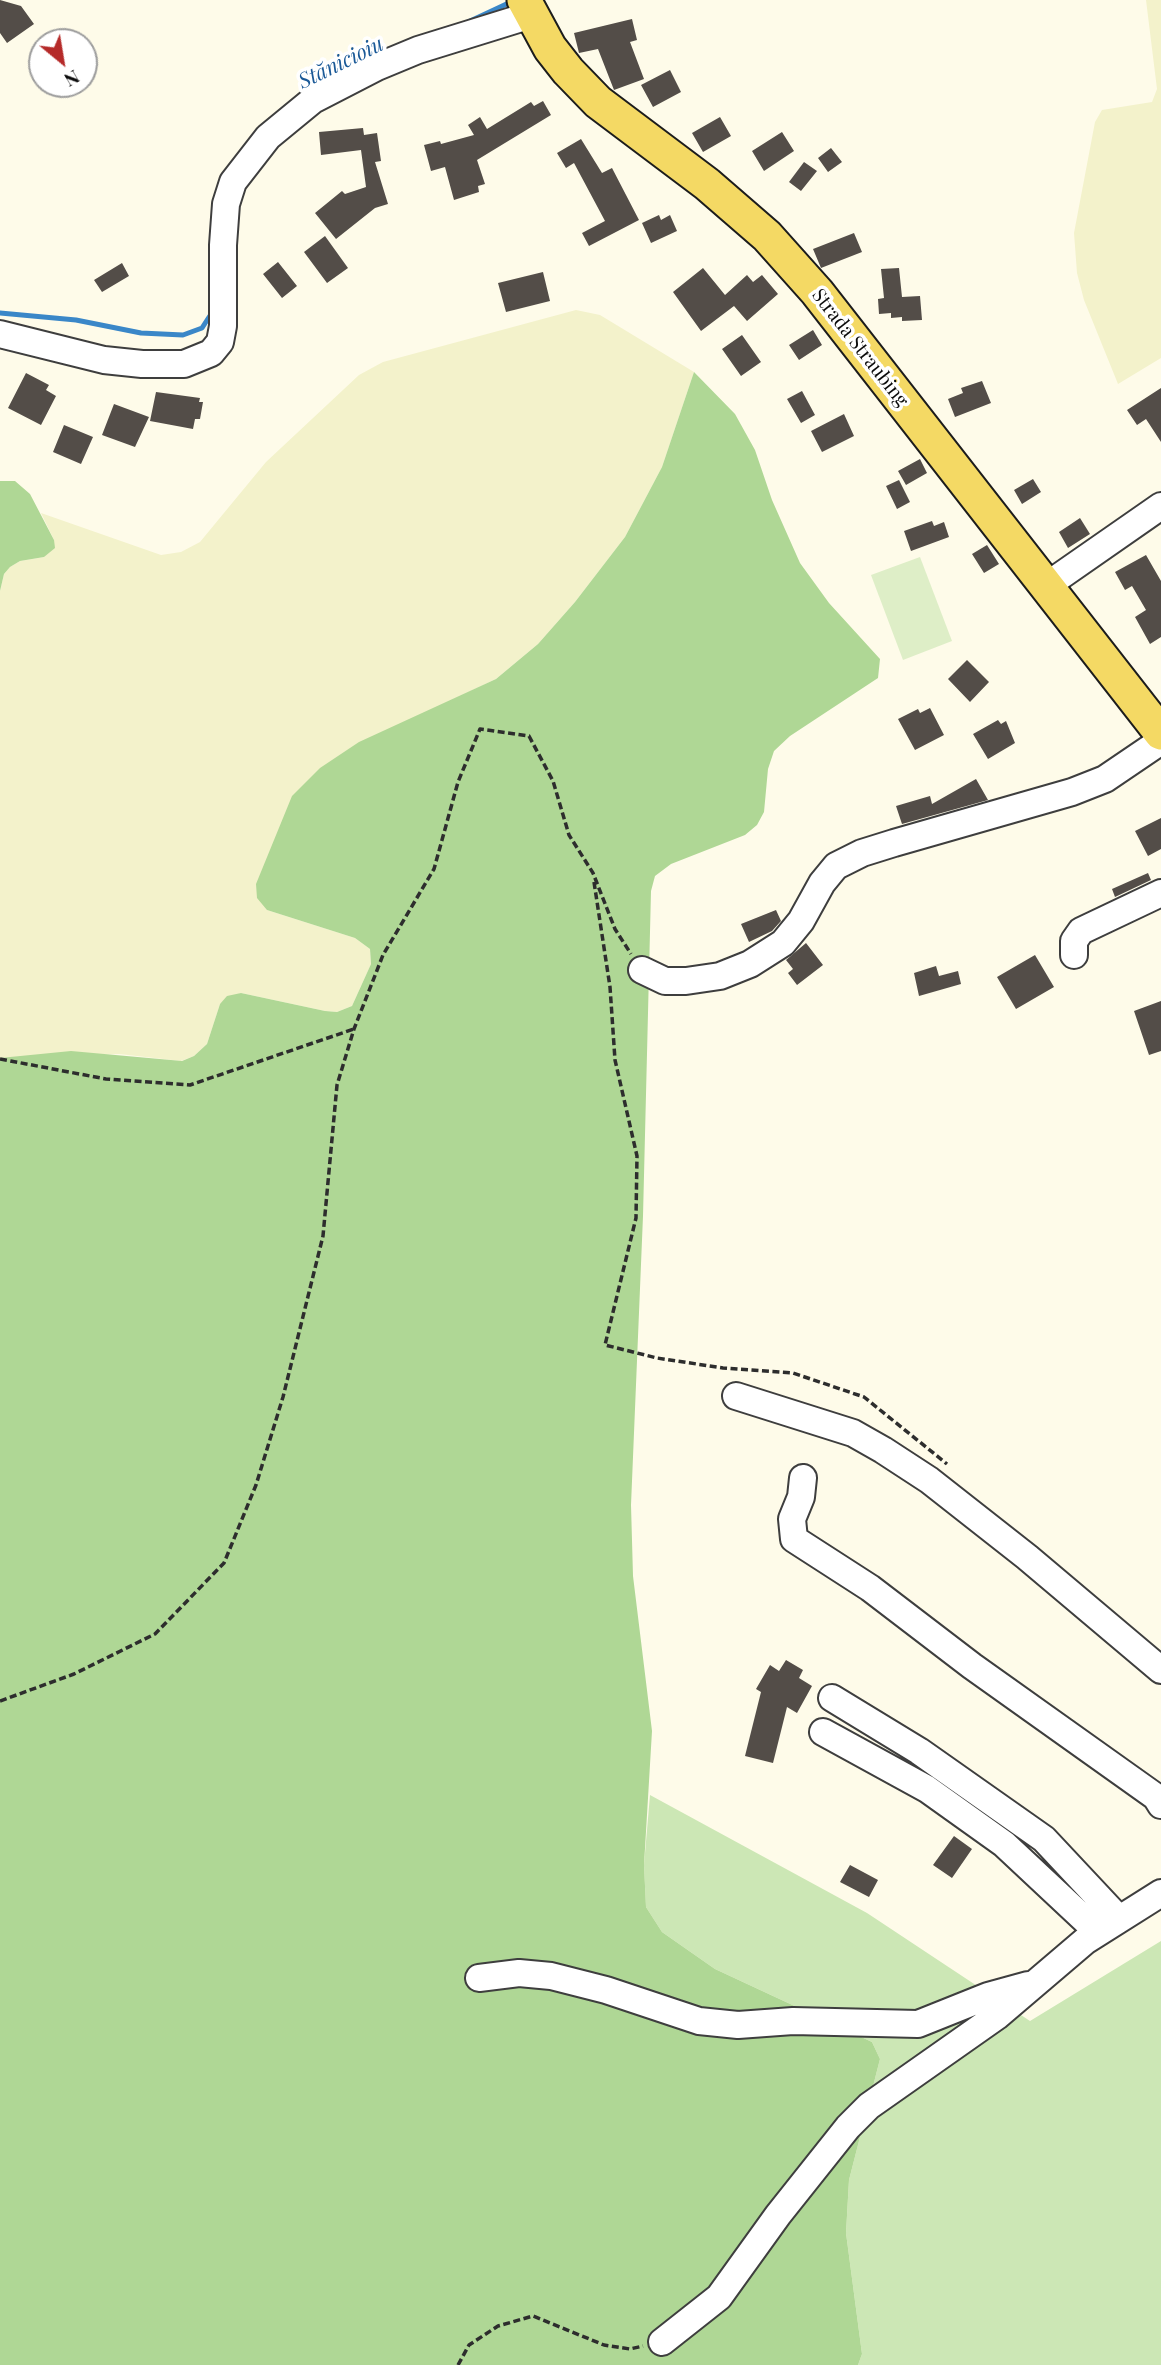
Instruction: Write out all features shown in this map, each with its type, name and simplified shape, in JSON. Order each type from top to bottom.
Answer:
[{"type":"main road","name":"Strada Straubing","points":[[528,8],[568,71],[598,102],[708,184],[767,236],[817,292],[1161,733]]},
{"type":"street","points":[[0,334],[104,360],[142,364],[184,364],[211,353],[220,342],[223,326],[226,204],[233,182],[268,137],[313,100],[377,67],[528,8]]},
{"type":"street","points":[[1046,586],[1161,506]]},
{"type":"street","points":[[642,970],[665,981],[686,981],[719,976],[750,964],[783,943],[801,921],[822,883],[836,866],[883,846],[1072,792],[1105,779],[1161,741]]},
{"type":"street","points":[[1074,955],[1074,940],[1081,931],[1161,893]]},
{"type":"street","points":[[736,1396],[853,1433],[883,1450],[929,1480],[1027,1557],[1161,1670]]},
{"type":"street","points":[[803,1478],[801,1497],[792,1520],[794,1539],[870,1588],[972,1666],[1156,1797],[1161,1805]]},
{"type":"street","points":[[832,1698],[919,1751],[1044,1839],[1108,1925]]},
{"type":"street","points":[[823,1731],[927,1789],[1004,1844],[1108,1925]]},
{"type":"street","points":[[662,2342],[719,2297],[778,2215],[869,2106],[997,2016],[1108,1925],[1161,1893]]},
{"type":"street","points":[[479,1978],[519,1973],[551,1976],[606,1990],[699,2021],[738,2025],[793,2021],[918,2024],[988,1996],[1037,1982]]},
{"type":"path","points":[[0,1701],[74,1674],[155,1634],[224,1563],[256,1485],[283,1397],[323,1236],[337,1085],[354,1029],[383,955],[434,869],[458,782],[481,729],[529,736],[553,781],[569,835],[593,873],[615,929],[642,970]]},
{"type":"path","points":[[593,873],[610,987],[615,1060],[637,1156],[636,1218],[605,1345],[657,1358],[710,1366],[793,1373],[864,1397],[951,1467]]},
{"type":"path","points":[[0,1059],[106,1079],[190,1085],[354,1029]]},
{"type":"path","points":[[458,2365],[469,2345],[498,2326],[533,2316],[604,2345],[630,2349],[662,2342]]},
{"type":"green space","points":[[1146,0],[1161,0],[1161,358],[1118,384],[1084,300],[1077,273],[1074,233],[1095,122],[1102,110],[1152,102],[1157,89]]},
{"type":"green space","points":[[576,310],[600,315],[694,372],[662,467],[625,537],[575,602],[538,644],[496,679],[437,707],[267,910],[355,938],[370,949],[371,964],[352,1006],[337,1012],[325,1011],[241,993],[220,1004],[207,1044],[194,1056],[181,1061],[119,1054],[0,1058],[0,591],[4,574],[10,567],[20,561],[44,557],[54,540],[41,513],[161,555],[181,552],[200,542],[266,462],[359,375],[383,362]]},
{"type":"green space","points":[[694,372],[735,414],[755,450],[772,500],[800,563],[829,603],[880,659],[878,678],[790,736],[774,751],[768,769],[764,812],[757,825],[745,835],[671,864],[655,876],[651,891],[643,1216],[631,1505],[633,1576],[652,1731],[644,1865],[646,1907],[662,1932],[715,1969],[872,2042],[880,2059],[849,2180],[846,2233],[862,2354],[858,2365],[0,2365],[0,1058],[71,1051],[182,1061],[194,1056],[207,1044],[220,1004],[227,996],[241,993],[337,1012],[352,1006],[371,964],[370,949],[355,938],[267,910],[257,898],[256,884],[292,796],[320,768],[359,742],[496,679],[538,644],[575,602],[625,537],[662,467]]},
{"type":"green space","points":[[0,481],[15,481],[30,494],[54,540],[55,548],[44,557],[20,561],[10,567],[4,574],[0,591]]},
{"type":"green space","points":[[920,557],[952,641],[903,660],[871,575]]},
{"type":"green space","points":[[650,1795],[867,1913],[1030,2021],[1161,1941],[1161,2365],[858,2365],[862,2354],[846,2233],[849,2180],[880,2059],[872,2042],[715,1969],[662,1932],[646,1907],[644,1865]]},
{"type":"building","points":[[0,0],[21,6],[34,24],[7,43],[0,33]]},
{"type":"building","points":[[632,19],[637,40],[630,42],[644,79],[614,90],[598,49],[579,53],[574,33]]},
{"type":"building","points":[[670,70],[681,92],[653,107],[641,85]]},
{"type":"building","points":[[543,101],[551,115],[477,160],[485,184],[478,186],[479,192],[454,200],[445,167],[431,171],[424,145],[440,141],[441,144],[474,135],[468,125],[480,117],[487,129],[531,102],[534,106]]},
{"type":"building","points":[[720,117],[731,136],[703,152],[692,133]]},
{"type":"building","points":[[363,128],[364,135],[377,133],[381,161],[375,162],[388,204],[375,208],[336,239],[315,213],[342,191],[345,194],[366,187],[361,150],[321,155],[319,132]]},
{"type":"building","points":[[782,132],[794,151],[764,171],[752,151]]},
{"type":"building","points":[[581,139],[602,173],[612,168],[639,220],[589,246],[582,233],[605,221],[574,163],[566,168],[557,153]]},
{"type":"building","points":[[831,148],[842,162],[828,172],[818,158]]},
{"type":"building","points":[[804,162],[817,171],[801,191],[789,182]]},
{"type":"building","points":[[659,215],[661,220],[670,215],[677,231],[651,243],[642,223]]},
{"type":"building","points":[[854,233],[862,252],[821,268],[813,249]]},
{"type":"building","points":[[325,236],[348,268],[327,283],[304,252]]},
{"type":"building","points":[[278,262],[297,286],[282,298],[263,274]]},
{"type":"building","points":[[122,263],[129,276],[102,292],[94,280]]},
{"type":"building","points":[[703,268],[725,295],[747,275],[753,282],[762,275],[778,294],[747,321],[734,306],[701,331],[673,292]]},
{"type":"building","points":[[899,268],[902,297],[920,296],[922,320],[902,321],[902,317],[891,318],[891,313],[879,314],[878,299],[884,298],[881,269]]},
{"type":"building","points":[[543,272],[550,301],[506,312],[498,283]]},
{"type":"building","points":[[813,330],[822,345],[799,360],[789,345]]},
{"type":"building","points":[[742,335],[761,362],[741,376],[722,349]]},
{"type":"building","points":[[26,373],[49,385],[46,390],[56,396],[41,425],[8,408]]},
{"type":"building","points":[[982,381],[991,403],[955,417],[948,399],[963,393],[961,388]]},
{"type":"building","points":[[1161,388],[1161,442],[1146,419],[1137,425],[1127,410]]},
{"type":"building","points":[[802,391],[815,415],[801,423],[787,399]]},
{"type":"building","points":[[156,392],[200,398],[199,402],[203,402],[200,419],[195,419],[193,429],[150,421]]},
{"type":"building","points":[[114,404],[149,417],[135,447],[102,435]]},
{"type":"building","points":[[844,414],[854,436],[822,452],[811,431]]},
{"type":"building","points":[[64,425],[93,437],[81,464],[53,452]]},
{"type":"building","points":[[920,459],[927,473],[906,485],[898,471]]},
{"type":"building","points":[[1033,479],[1041,492],[1022,504],[1014,490]]},
{"type":"building","points":[[899,480],[910,502],[897,509],[886,486]]},
{"type":"building","points":[[1080,518],[1090,534],[1068,548],[1059,532]]},
{"type":"building","points":[[932,521],[934,526],[944,522],[949,537],[911,551],[904,531]]},
{"type":"building","points":[[987,545],[999,564],[984,573],[972,554]]},
{"type":"building","points":[[1146,555],[1161,581],[1161,637],[1150,644],[1135,617],[1146,610],[1132,586],[1125,590],[1115,572]]},
{"type":"building","points":[[967,660],[989,682],[970,702],[948,679]]},
{"type":"building","points":[[930,708],[944,735],[915,750],[898,719],[918,709],[920,713]]},
{"type":"building","points":[[998,720],[1001,724],[1006,721],[1015,743],[988,759],[973,734]]},
{"type":"building","points":[[976,779],[988,800],[902,824],[896,806],[930,796],[932,804]]},
{"type":"building","points":[[1161,818],[1161,849],[1148,856],[1135,831]]},
{"type":"building","points":[[1148,873],[1151,880],[1115,897],[1112,889]]},
{"type":"building","points":[[776,910],[781,921],[772,931],[749,942],[741,924]]},
{"type":"building","points":[[806,943],[823,965],[797,985],[788,973],[793,969],[786,960]]},
{"type":"building","points":[[1035,955],[1054,987],[1016,1009],[997,977]]},
{"type":"building","points":[[936,966],[939,976],[958,971],[961,984],[919,996],[914,973]]},
{"type":"building","points":[[1161,1001],[1161,1051],[1149,1055],[1134,1011]]},
{"type":"building","points":[[786,1660],[803,1670],[799,1678],[812,1686],[797,1713],[787,1707],[773,1763],[745,1756],[761,1692],[756,1689],[770,1665],[779,1671]]},
{"type":"building","points":[[954,1836],[972,1849],[952,1878],[933,1865]]},
{"type":"building","points":[[850,1865],[878,1880],[869,1897],[840,1882]]},
{"type":"waterway","name":"Stănicioiu","points":[[468,22],[513,1]]},
{"type":"waterway","name":"Stănicioiu","points":[[0,313],[76,320],[141,333],[183,335],[202,328],[213,311]]}]
